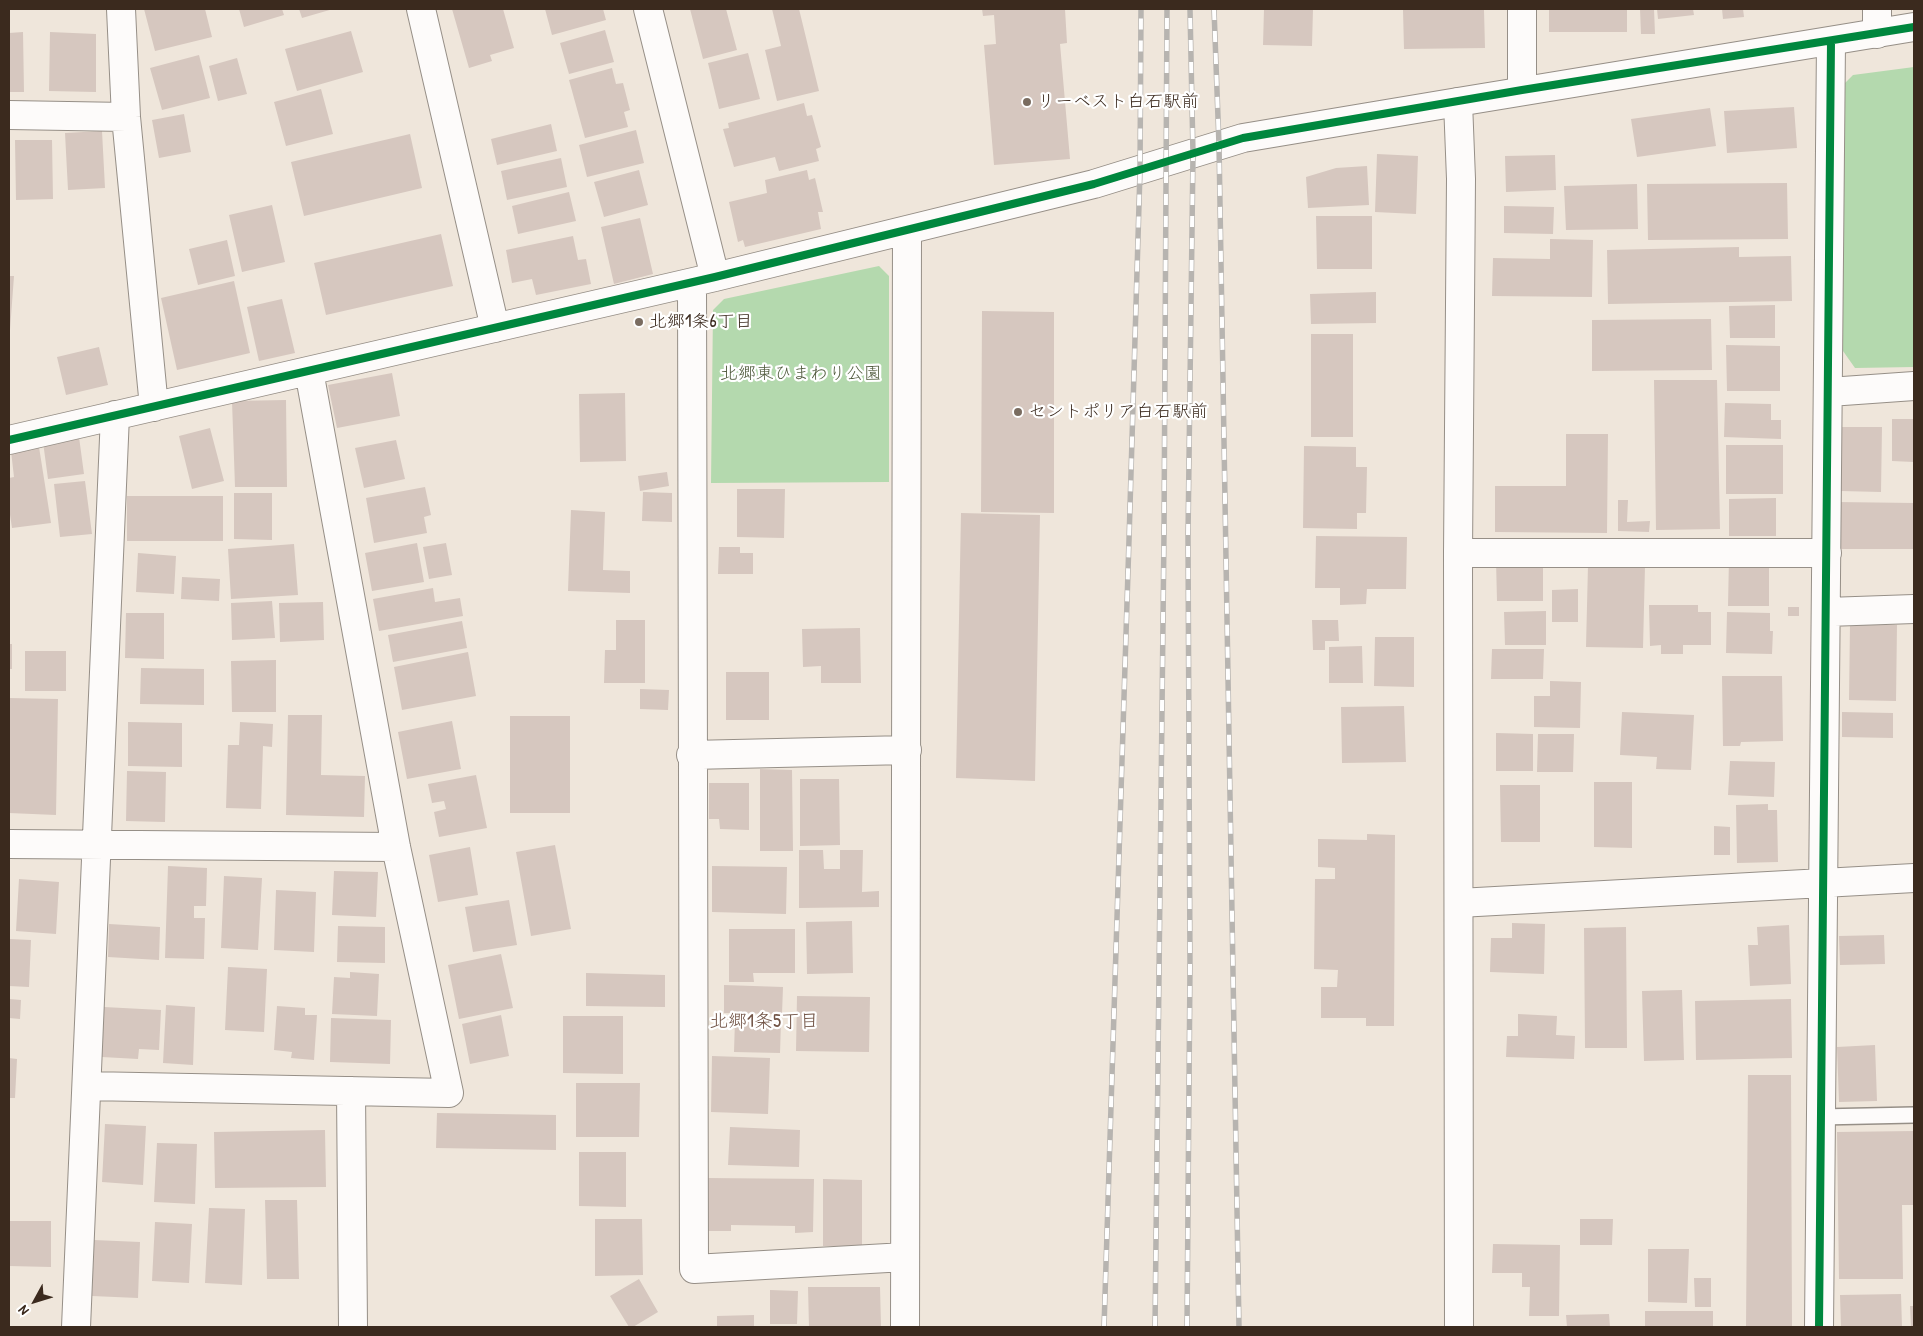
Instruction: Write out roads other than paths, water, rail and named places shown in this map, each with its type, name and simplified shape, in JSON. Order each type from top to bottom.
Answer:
[{"type":"street","points":[[121,9],[126,116],[154,406]]},
{"type":"street","points":[[421,9],[495,328]]},
{"type":"street","points":[[648,9],[703,280],[691,755],[694,1269],[905,1257]]},
{"type":"street","points":[[1522,9],[1522,90]]},
{"type":"street","points":[[9,440],[703,280],[1094,184],[1243,138],[1522,90],[1831,42],[1877,21],[1914,27]]},
{"type":"street","points":[[1820,1327],[1822,882],[1827,612],[1831,42]]},
{"type":"street","points":[[1458,102],[1461,179],[1458,553],[1459,1327]]},
{"type":"street","points":[[9,115],[126,116]]},
{"type":"street","points":[[905,1327],[907,230]]},
{"type":"street","points":[[86,1086],[449,1093],[396,847],[308,371]]},
{"type":"street","points":[[1829,392],[1914,386]]},
{"type":"street","points":[[76,1327],[116,415]]},
{"type":"street","points":[[1458,553],[1827,553]]},
{"type":"street","points":[[1827,612],[1914,609]]},
{"type":"street","points":[[691,755],[907,750]]},
{"type":"street","points":[[9,844],[396,847]]},
{"type":"street","points":[[1459,903],[1914,878]]},
{"type":"street","points":[[351,1091],[353,1327]]},
{"type":"lane","points":[[1820,1117],[1914,1115]]},
{"type":"railway","points":[[1104,1327],[1140,171],[1141,9]]},
{"type":"railway","points":[[1155,1327],[1164,533],[1167,9]]},
{"type":"railway","points":[[1187,1327],[1190,966],[1188,536],[1193,154],[1190,9]]},
{"type":"railway","points":[[1214,9],[1219,145],[1239,1327]]},
{"type":"place","name":"リーベスト白石駅前","points":[[1027,102]]},
{"type":"place","name":"北郷1条6丁目","points":[[639,322]]},
{"type":"place","name":"セントポリア白石駅前","points":[[1018,412]]},
{"type":"district","name":"北郷1条5丁目","points":[[764,1022]]},
{"type":"park label","name":"北郷東ひまわり公園","points":[[801,374]]}]
